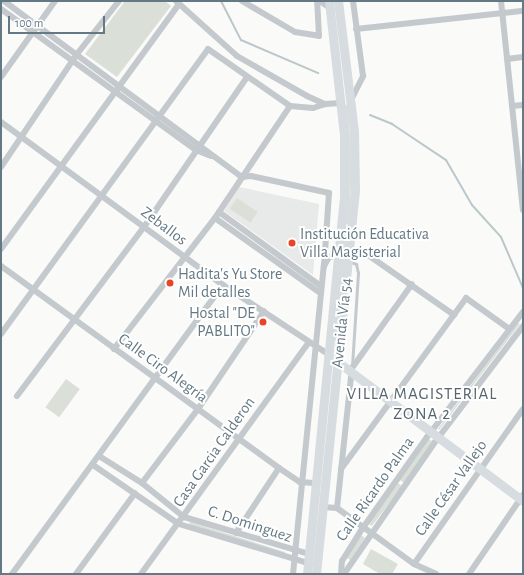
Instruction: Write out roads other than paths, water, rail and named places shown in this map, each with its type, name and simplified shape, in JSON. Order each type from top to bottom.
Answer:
[{"type":"main road","name":"Avenida Vía 54","points":[[316,574],[337,362],[349,261],[355,190],[351,102],[338,1]]},
{"type":"main road","name":"Avenida Vía 54","points":[[307,574],[314,483],[339,255],[346,166],[341,103],[329,5]]},
{"type":"main road","points":[[328,354],[337,362],[351,370],[389,402],[522,498]]},
{"type":"street","points":[[4,1],[200,144],[211,156]]},
{"type":"street","points":[[1,77],[55,1]]},
{"type":"street","points":[[1,167],[23,138],[77,54],[119,1]]},
{"type":"street","points":[[242,1],[295,32],[319,36],[317,1]]},
{"type":"street","points":[[320,1],[329,5]]},
{"type":"street","points":[[351,102],[363,76],[353,1]]},
{"type":"street","points":[[501,1],[512,106],[520,152],[523,210]]},
{"type":"street","points":[[1,249],[63,168],[118,84],[177,2],[237,56],[326,104]]},
{"type":"street","points":[[1,9],[72,62],[196,150],[211,156],[242,177],[251,176],[329,193],[324,266]]},
{"type":"street","points":[[356,29],[523,11]]},
{"type":"street","points":[[1,334],[104,197],[155,121],[161,115],[208,49],[290,106],[313,108],[326,104],[341,103]]},
{"type":"street","points":[[507,59],[523,57]]},
{"type":"street","points":[[17,396],[144,227],[247,77]]},
{"type":"street","points":[[512,106],[523,105]]},
{"type":"street","points":[[114,349],[215,218],[290,106]]},
{"type":"street","name":"Zeballos","points":[[1,122],[223,285],[264,311],[314,348],[328,354]]},
{"type":"street","points":[[219,212],[322,286]]},
{"type":"street","points":[[215,218],[320,293]]},
{"type":"street","name":"Avenida Vía 54","points":[[293,574],[300,482],[320,293],[324,266],[329,257],[339,255]]},
{"type":"street","points":[[368,255],[454,314]]},
{"type":"street","name":"Calle Ciro Alegría","points":[[1,266],[279,468],[300,482],[314,483]]},
{"type":"street","points":[[337,508],[351,370],[412,284]]},
{"type":"street","points":[[12,574],[157,379],[223,285]]},
{"type":"street","points":[[341,469],[466,298],[508,328]]},
{"type":"street","points":[[142,483],[198,409],[264,311]]},
{"type":"street","name":"Calle Ricardo Palma","points":[[523,313],[523,321]]},
{"type":"street","name":"Calle Ricardo Palma","points":[[344,574],[435,435],[508,328],[523,313]]},
{"type":"street","name":"Calle Ricardo Palma","points":[[340,574],[342,561],[363,528],[435,435],[523,326]]},
{"type":"street","name":"Casa Garcia Calderon","points":[[141,574],[179,524],[308,343]]},
{"type":"street","name":"Calle César Vallejo","points":[[414,564],[479,468],[523,409]]},
{"type":"street","points":[[99,456],[142,483],[184,517]]},
{"type":"street","points":[[93,465],[179,524],[294,561],[309,559]]},
{"type":"street","points":[[236,533],[279,468]]},
{"type":"street","points":[[76,574],[135,494]]},
{"type":"street","points":[[469,574],[522,498]]},
{"type":"street","points":[[322,507],[337,508],[414,564],[436,574]]},
{"type":"street","name":"C. Dominguez","points":[[184,517],[295,552],[309,559]]},
{"type":"lane","points":[[349,261],[356,264],[358,273],[351,370]]},
{"type":"waterway","points":[[221,1],[241,40],[318,73]]},
{"type":"waterway","points":[[370,115],[392,124],[446,160],[472,205],[501,237],[523,288]]},
{"type":"place","name":"Institución Educativa Villa Magisterial","points":[[292,243]]},
{"type":"place","name":"Hadita's Yu Store Mil detalles","points":[[170,283]]},
{"type":"place","name":"Hostal \"DE PABLITO\"","points":[[263,322]]},
{"type":"district","name":"VILLA MAGISTERIAL ZONA 2","points":[[422,404]]}]
